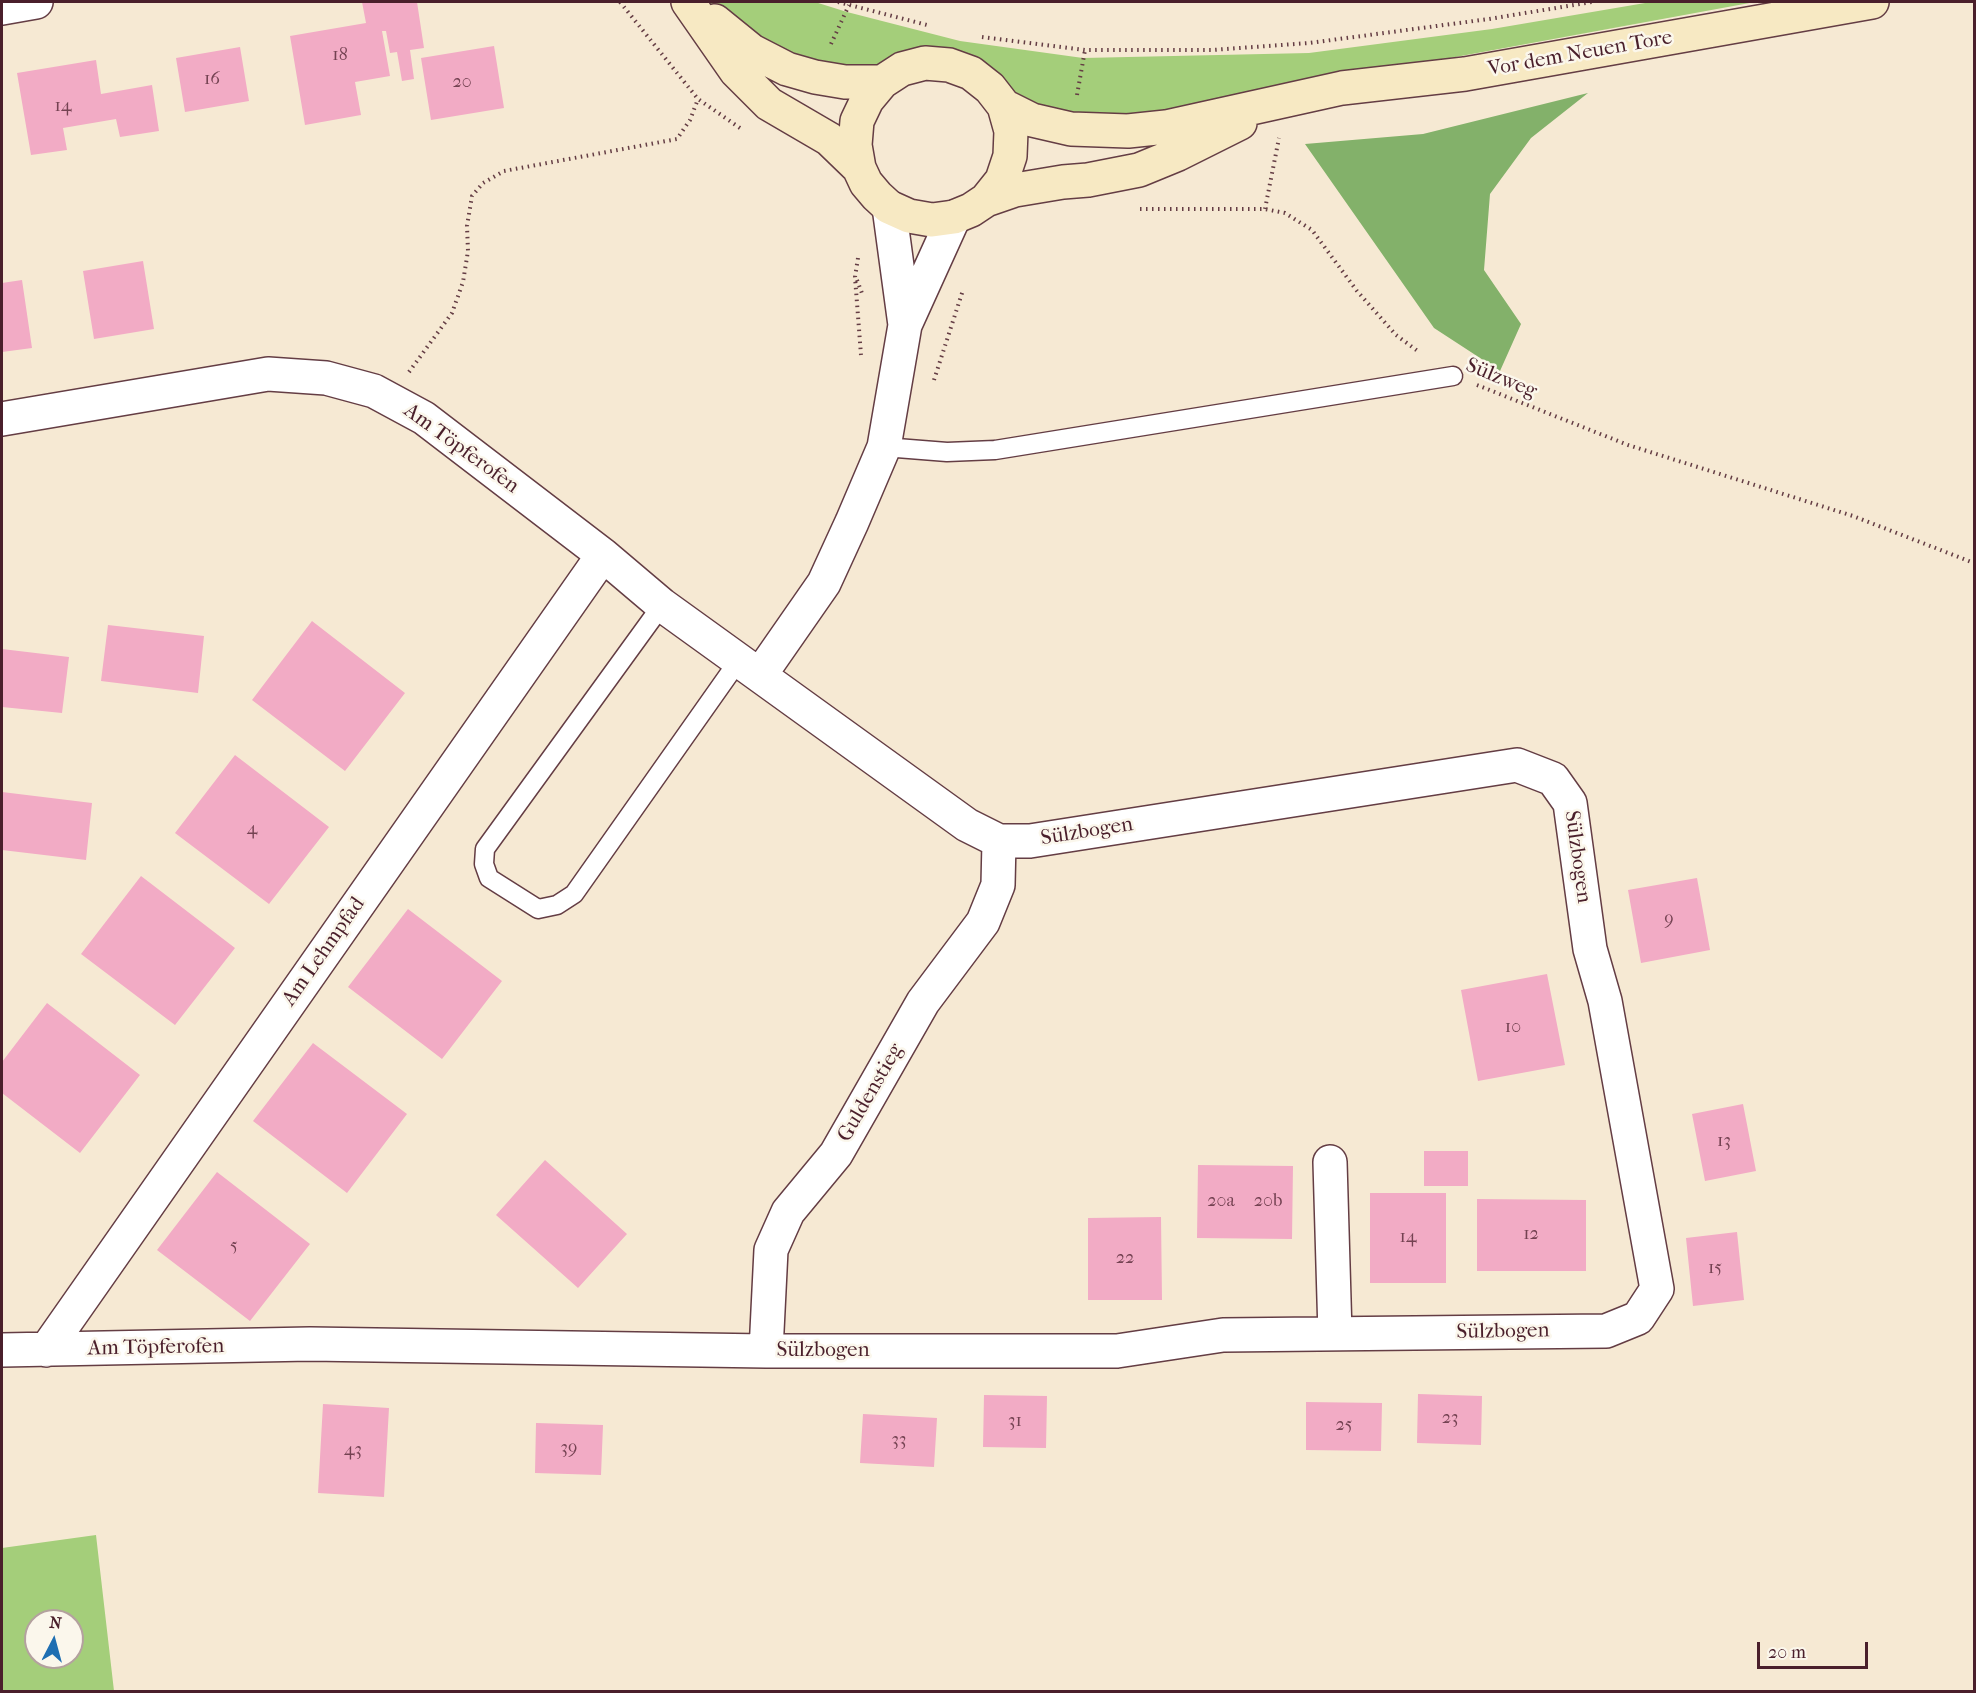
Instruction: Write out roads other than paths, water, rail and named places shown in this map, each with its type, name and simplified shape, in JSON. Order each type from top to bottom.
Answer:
[{"type":"main road","points":[[689,2],[752,51],[787,69],[845,82],[882,82]]},
{"type":"main road","points":[[689,2],[736,71],[769,104],[829,139],[859,168]]},
{"type":"main road","name":"Vor dem Neuen Tore","points":[[1286,99],[1342,88],[1465,74],[1872,2]]},
{"type":"main road","points":[[986,200],[1002,180],[1010,156],[1011,131],[1004,106],[990,88],[971,73],[949,65],[925,63],[902,69],[882,82],[867,100],[857,121],[855,145],[859,168],[866,183],[889,207],[909,216],[932,220],[954,217],[986,200],[1015,190],[1139,171],[1178,154],[1286,99]]},
{"type":"main road","points":[[1004,106],[1032,120],[1071,129],[1128,131],[1176,124],[1286,99]]},
{"type":"street","points":[[2,8],[36,2]]},
{"type":"street","points":[[889,207],[905,325]]},
{"type":"street","points":[[749,668],[824,583],[852,522],[884,447],[905,325],[954,217]]},
{"type":"street","name":"Am Töpferofen","points":[[2,419],[268,374],[326,378],[374,391],[424,418],[603,555],[662,605],[801,705]]},
{"type":"street","name":"Am Lehmpfad","points":[[46,1350],[603,555]]},
{"type":"street","name":"Sülzbogen","points":[[310,1344],[766,1351],[1117,1351],[1223,1335],[1606,1331],[1638,1318],[1657,1289],[1605,1001],[1590,949],[1570,803],[1553,779],[1517,765],[1030,841],[999,841],[967,825],[801,705]]},
{"type":"street","name":"Guldenstieg","points":[[766,1351],[771,1250],[788,1212],[836,1155],[923,1002],[983,922],[998,885],[999,841]]},
{"type":"street","points":[[1330,1162],[1335,1334]]},
{"type":"street","name":"Am Töpferofen","points":[[2,1350],[310,1344]]},
{"type":"lane","points":[[884,447],[947,452],[995,450],[1453,376]]},
{"type":"lane","points":[[662,605],[485,849],[484,864],[489,878],[538,909],[557,905],[574,894],[749,668]]}]
